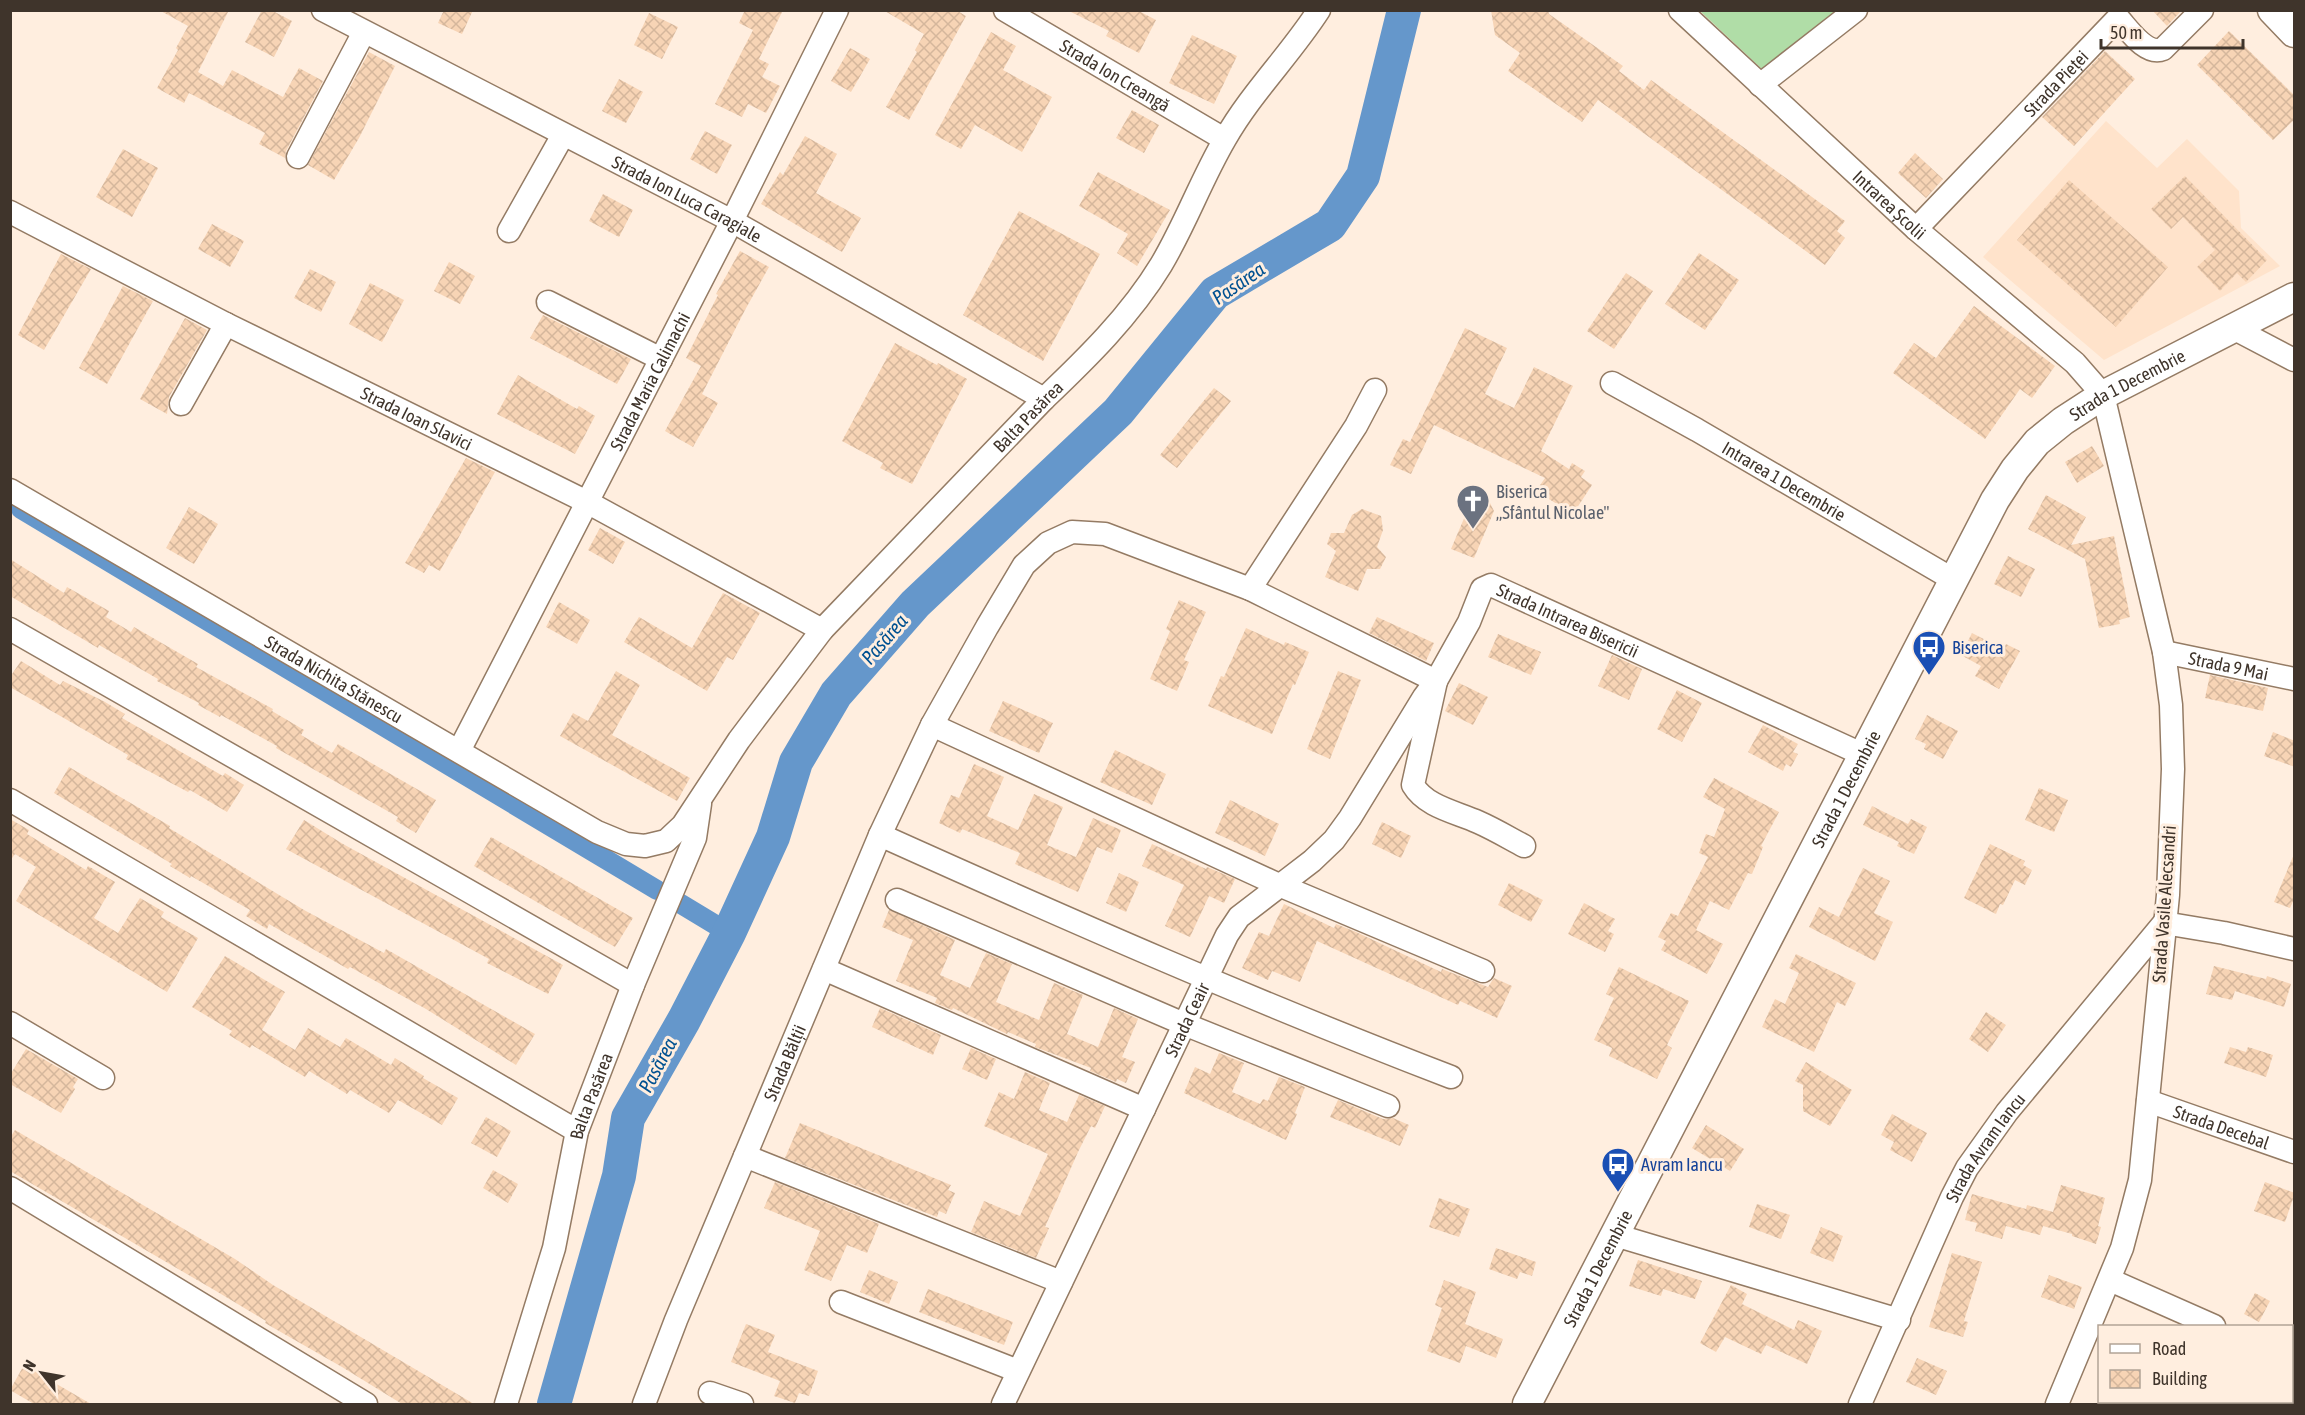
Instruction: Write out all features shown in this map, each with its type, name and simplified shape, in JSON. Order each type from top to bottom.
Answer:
[{"type":"main road","points":[[2272,10],[2295,33]]},
{"type":"main road","name":"Strada 1 Decembrie","points":[[1527,1404],[1995,500],[2015,468],[2037,442],[2063,421],[2103,395],[2295,297]]},
{"type":"street","name":"Strada Ion Luca Caragiale","points":[[323,10],[732,221],[1044,399]]},
{"type":"street","name":"Strada Maria Calimachi","points":[[459,751],[732,221],[837,10]]},
{"type":"street","name":"Strada Ion Creangă","points":[[1005,10],[1224,139]]},
{"type":"street","name":"Balta Pasărea","points":[[666,841],[683,825],[739,740],[822,630],[1044,399],[1079,366],[1137,301],[1162,264],[1224,139],[1244,110],[1292,51],[1319,10]]},
{"type":"street","name":"Intrarea Școlii","points":[[1680,10],[1916,229],[2075,363],[2103,395]]},
{"type":"street","points":[[1760,85],[1856,10]]},
{"type":"street","name":"Strada Pieței","points":[[1916,229],[2118,18],[2147,48],[2157,52],[2163,49],[2202,10]]},
{"type":"street","points":[[298,157],[364,32]]},
{"type":"street","points":[[509,231],[563,135]]},
{"type":"street","name":"Strada Ioan Slavici","points":[[10,212],[226,324],[587,502],[822,630]]},
{"type":"street","points":[[548,302],[661,359]]},
{"type":"street","points":[[181,404],[226,324]]},
{"type":"street","points":[[2232,328],[2295,360]]},
{"type":"street","name":"Intrarea 1 Decembrie","points":[[1612,383],[1954,580]]},
{"type":"street","points":[[1250,589],[1356,426],[1375,390]]},
{"type":"street","name":"Strada Vasile Alecsandri","points":[[2057,1404],[2122,1248],[2140,1180],[2168,895],[2173,770],[2171,705],[2164,651],[2103,395]]},
{"type":"street","name":"Strada Nichita Stănescu","points":[[10,490],[597,832],[626,844],[645,846],[666,841]]},
{"type":"street","name":"Strada Bălții","points":[[644,1404],[676,1320],[880,835],[932,726],[1024,565],[1048,543],[1072,532],[1106,534],[1250,589],[1436,681]]},
{"type":"street","name":"Strada Intrarea Bisericii","points":[[1524,846],[1480,823],[1430,802],[1417,792],[1413,785],[1436,681],[1469,622],[1482,589],[1491,585],[1864,755]]},
{"type":"street","points":[[10,630],[633,985]]},
{"type":"street","name":"Strada 9 Mai","points":[[2164,651],[2295,679]]},
{"type":"street","name":"Strada Ceair","points":[[1003,1404],[1227,934],[1239,917],[1312,861],[1334,840],[1436,681]]},
{"type":"street","points":[[932,726],[1279,885],[1483,971]]},
{"type":"street","name":"Balta Pasărea","points":[[506,1404],[554,1248],[577,1131],[633,985],[695,838],[702,797]]},
{"type":"street","points":[[10,800],[577,1131]]},
{"type":"street","points":[[880,835],[1206,978],[1354,1040],[1451,1077]]},
{"type":"street","points":[[897,900],[1184,1024],[1388,1106]]},
{"type":"street","points":[[2164,923],[2224,933],[2295,949]]},
{"type":"street","name":"Strada Avram Iancu","points":[[1860,1404],[1967,1168],[2007,1112],[2164,923]]},
{"type":"street","points":[[824,969],[1144,1109]]},
{"type":"street","points":[[10,1023],[103,1078]]},
{"type":"street","name":"Strada Decebal","points":[[2148,1101],[2295,1152]]},
{"type":"street","points":[[745,1156],[1061,1282]]},
{"type":"street","points":[[10,1188],[366,1404]]},
{"type":"street","points":[[1615,1235],[1899,1320]]},
{"type":"street","points":[[2110,1280],[2212,1325]]},
{"type":"street","points":[[841,1302],[1018,1371]]},
{"type":"street","points":[[710,1393],[742,1404]]},
{"type":"shaded area","points":[[2106,121],[2157,168],[2187,139],[2239,191],[2241,228],[2280,266],[2104,360],[1983,257]]},
{"type":"green space","points":[[1700,11],[1840,11],[1764,71]]},
{"type":"building","points":[[159,10],[229,10],[198,72],[223,86],[232,70],[283,97],[299,68],[323,81],[286,151],[285,158],[259,144],[265,133],[189,93],[184,103],[157,88],[188,26]]},
{"type":"building","points":[[262,10],[271,10],[292,21],[274,57],[245,42]]},
{"type":"building","points":[[444,10],[473,10],[462,34],[438,23]]},
{"type":"building","points":[[745,10],[783,10],[759,59],[769,64],[762,77],[780,86],[766,113],[748,104],[742,117],[715,104],[753,30],[739,23]]},
{"type":"building","points":[[883,10],[956,10],[966,16],[909,120],[886,107],[917,52],[915,50],[924,34]]},
{"type":"building","points":[[1067,10],[1137,10],[1156,20],[1139,53],[1106,36],[1109,31]]},
{"type":"building","points":[[1491,10],[1548,10],[1549,14],[1623,66],[1619,71],[1644,90],[1651,80],[1845,221],[1837,231],[1845,238],[1825,265],[1598,100],[1582,122],[1508,71],[1520,53],[1495,35]]},
{"type":"building","points":[[2152,10],[2182,10],[2167,26]]},
{"type":"building","points":[[649,13],[678,27],[662,59],[634,45]]},
{"type":"building","points":[[2229,31],[2295,96],[2295,119],[2273,140],[2197,65]]},
{"type":"building","points":[[991,32],[1016,46],[1003,70],[1052,97],[1022,152],[975,125],[961,149],[935,135]]},
{"type":"building","points":[[1192,35],[1237,56],[1214,104],[1169,83]]},
{"type":"building","points":[[850,48],[870,59],[851,92],[831,81]]},
{"type":"building","points":[[2105,51],[2135,79],[2074,146],[2042,117]]},
{"type":"building","points":[[369,52],[395,66],[359,138],[334,180],[308,165]]},
{"type":"building","points":[[619,79],[643,92],[626,123],[602,111]]},
{"type":"building","points":[[1132,110],[1159,125],[1144,153],[1116,138]]},
{"type":"building","points":[[705,131],[732,145],[717,174],[690,159]]},
{"type":"building","points":[[805,136],[837,154],[816,193],[861,218],[842,252],[761,204],[780,172],[783,175]]},
{"type":"building","points":[[123,149],[158,168],[132,217],[96,197]]},
{"type":"building","points":[[1915,153],[1943,179],[1926,198],[1898,173]]},
{"type":"building","points":[[1098,172],[1170,210],[1137,266],[1117,253],[1128,234],[1079,206]]},
{"type":"building","points":[[2185,176],[2267,260],[2246,282],[2237,273],[2220,291],[2197,267],[2215,250],[2183,217],[2171,229],[2151,209]]},
{"type":"building","points":[[2069,180],[2168,267],[2116,327],[2017,240]]},
{"type":"building","points":[[603,194],[633,210],[619,237],[589,221]]},
{"type":"building","points":[[1019,211],[1100,254],[1043,361],[963,315]]},
{"type":"building","points":[[212,224],[244,241],[230,267],[198,249]]},
{"type":"building","points":[[740,251],[769,267],[702,394],[718,403],[693,447],[665,431],[701,366],[686,358],[718,295],[716,294]]},
{"type":"building","points":[[1699,253],[1739,280],[1705,330],[1665,304]]},
{"type":"building","points":[[61,254],[91,269],[44,350],[18,335]]},
{"type":"building","points":[[449,262],[475,276],[460,304],[434,291]]},
{"type":"building","points":[[310,269],[336,282],[321,312],[294,298]]},
{"type":"building","points":[[1626,273],[1653,291],[1614,349],[1587,331]]},
{"type":"building","points":[[370,283],[404,300],[382,342],[349,324]]},
{"type":"building","points":[[123,286],[153,301],[107,384],[79,368]]},
{"type":"building","points":[[1974,306],[2055,366],[2032,398],[2020,389],[1985,439],[1893,373],[1914,343],[1936,358]]},
{"type":"building","points":[[543,315],[631,359],[617,384],[530,338]]},
{"type":"building","points":[[185,318],[207,330],[169,397],[167,414],[140,399]]},
{"type":"building","points":[[1465,328],[1507,348],[1485,394],[1514,408],[1534,367],[1573,386],[1541,451],[1569,469],[1572,463],[1585,471],[1581,477],[1592,485],[1573,514],[1536,491],[1545,478],[1434,425],[1411,474],[1390,465],[1403,439],[1410,442]]},
{"type":"building","points":[[895,343],[967,379],[912,484],[880,468],[883,463],[842,441]]},
{"type":"building","points":[[518,375],[577,409],[579,406],[595,416],[575,454],[497,414]]},
{"type":"building","points":[[1214,388],[1231,401],[1177,468],[1160,455]]},
{"type":"building","points":[[2092,446],[2104,466],[2077,483],[2065,462]]},
{"type":"building","points":[[466,458],[495,472],[440,571],[429,565],[424,573],[405,563]]},
{"type":"building","points":[[2046,495],[2086,517],[2071,545],[2114,536],[2130,617],[2119,620],[2120,624],[2099,628],[2085,559],[2028,529]]},
{"type":"building","name":"Biserica „Sfântul Nicolae\"","points":[[1479,500],[1490,503],[1494,511],[1474,558],[1451,549],[1471,502]]},
{"type":"building","points":[[189,507],[218,524],[194,564],[166,548]]},
{"type":"building","points":[[1362,509],[1381,516],[1383,530],[1377,547],[1386,557],[1380,569],[1367,569],[1358,591],[1325,577],[1336,551],[1327,544],[1331,533],[1344,533],[1352,515]]},
{"type":"building","points":[[600,528],[625,542],[613,564],[588,550]]},
{"type":"building","points":[[2008,556],[2035,569],[2021,597],[1994,584]]},
{"type":"building","points":[[10,559],[64,593],[67,587],[109,611],[106,617],[131,632],[134,627],[198,664],[196,667],[273,709],[272,711],[304,730],[301,735],[332,753],[338,744],[436,800],[416,833],[396,821],[398,817],[276,748],[277,746],[198,705],[199,703],[157,681],[158,679],[99,645],[98,648],[10,596]]},
{"type":"building","points":[[723,593],[760,613],[733,660],[727,657],[707,691],[624,642],[639,617],[692,648]]},
{"type":"building","points":[[1179,600],[1206,612],[1184,660],[1189,662],[1177,691],[1150,679],[1170,631],[1166,629]]},
{"type":"building","points":[[559,602],[590,620],[577,644],[546,627]]},
{"type":"building","points":[[1377,617],[1434,643],[1426,661],[1369,633]]},
{"type":"building","points":[[1246,628],[1284,645],[1285,642],[1309,652],[1272,734],[1208,706]]},
{"type":"building","points":[[1972,633],[2003,649],[2006,644],[2020,651],[1999,689],[1975,676],[1981,666],[1961,655]]},
{"type":"building","points":[[1498,634],[1541,652],[1531,675],[1488,657]]},
{"type":"building","points":[[1612,655],[1642,669],[1629,700],[1598,686]]},
{"type":"building","points":[[21,661],[60,685],[63,681],[105,702],[125,714],[122,718],[223,776],[225,773],[244,785],[227,812],[190,790],[188,792],[126,759],[128,755],[10,687],[10,677]]},
{"type":"building","points":[[616,671],[640,685],[612,735],[690,778],[677,801],[560,736],[573,713],[588,721]]},
{"type":"building","points":[[1338,671],[1361,680],[1330,759],[1307,749]]},
{"type":"building","points":[[2210,675],[2268,688],[2263,711],[2205,698]]},
{"type":"building","points":[[1459,683],[1488,697],[1473,725],[1445,711]]},
{"type":"building","points":[[1677,690],[1702,703],[1682,742],[1657,729]]},
{"type":"building","points":[[1003,701],[1053,723],[1039,753],[989,731]]},
{"type":"building","points":[[1927,715],[1958,731],[1943,759],[1924,749],[1926,744],[1915,739]]},
{"type":"building","points":[[1763,725],[1798,744],[1793,752],[1798,754],[1791,767],[1786,764],[1783,771],[1748,752]]},
{"type":"building","points":[[2273,732],[2295,741],[2295,767],[2264,756]]},
{"type":"building","points":[[1115,750],[1166,774],[1152,805],[1100,782]]},
{"type":"building","points":[[974,764],[1004,777],[987,816],[1018,830],[1034,794],[1063,807],[1047,845],[1076,857],[1093,818],[1121,830],[1112,853],[1097,847],[1078,892],[1015,864],[1020,853],[962,829],[960,833],[939,823],[951,795],[959,798]]},
{"type":"building","points":[[69,767],[170,826],[169,828],[304,910],[384,953],[386,949],[535,1034],[516,1065],[426,1009],[350,967],[348,969],[269,924],[267,929],[246,916],[250,910],[191,876],[190,878],[170,866],[172,864],[54,793]]},
{"type":"building","points":[[1714,778],[1779,812],[1761,846],[1763,847],[1752,874],[1748,873],[1729,910],[1710,901],[1696,930],[1723,944],[1707,974],[1661,950],[1666,941],[1658,937],[1671,913],[1678,916],[1708,857],[1699,853],[1706,834],[1714,837],[1725,809],[1703,797]]},
{"type":"building","points":[[2039,788],[2068,800],[2054,832],[2025,820]]},
{"type":"building","points":[[1230,800],[1279,824],[1265,856],[1215,833]]},
{"type":"building","points":[[1872,806],[1908,824],[1911,819],[1927,827],[1914,854],[1897,846],[1899,842],[1863,825]]},
{"type":"building","points":[[10,819],[29,830],[27,834],[86,870],[88,866],[115,882],[94,918],[118,933],[140,898],[164,912],[161,917],[198,938],[167,992],[16,901],[36,867],[15,854],[10,861]]},
{"type":"building","points":[[304,820],[343,844],[563,965],[548,994],[487,963],[489,959],[286,849]]},
{"type":"building","points":[[1382,822],[1411,836],[1401,858],[1372,844]]},
{"type":"building","points":[[491,837],[633,918],[615,947],[474,866]]},
{"type":"building","points":[[1152,844],[1206,869],[1207,867],[1235,879],[1224,903],[1209,896],[1190,937],[1165,926],[1184,885],[1142,866]]},
{"type":"building","points":[[1990,844],[2025,861],[2023,865],[2032,870],[2025,885],[2015,880],[1996,914],[1964,898]]},
{"type":"building","points":[[2294,854],[2295,897],[2290,908],[2274,902]]},
{"type":"building","points":[[1863,868],[1890,881],[1874,913],[1893,922],[1875,961],[1809,927],[1819,907],[1839,917]]},
{"type":"building","points":[[1119,873],[1139,882],[1126,912],[1106,903]]},
{"type":"building","points":[[1509,883],[1543,900],[1531,922],[1498,905]]},
{"type":"building","points":[[1584,903],[1615,919],[1608,931],[1614,934],[1605,952],[1568,934]]},
{"type":"building","points":[[1284,904],[1334,928],[1336,924],[1356,932],[1441,972],[1442,969],[1488,987],[1494,978],[1512,986],[1497,1018],[1460,1001],[1458,1005],[1317,941],[1300,982],[1272,971],[1268,980],[1242,968],[1259,932],[1269,936]]},
{"type":"building","points":[[889,910],[955,940],[940,975],[970,988],[986,953],[1012,964],[996,1002],[1039,1020],[1054,983],[1083,995],[1067,1034],[1098,1047],[1114,1008],[1138,1019],[1122,1057],[1135,1062],[1126,1083],[1117,1079],[1116,1082],[1090,1071],[1091,1068],[1035,1047],[1036,1044],[1008,1032],[1007,1034],[953,1008],[952,1010],[935,1003],[937,998],[896,981],[913,940],[882,927]]},
{"type":"building","points":[[1796,954],[1856,983],[1845,1006],[1837,1002],[1814,1052],[1762,1027],[1775,999],[1785,1004],[1799,973],[1789,968]]},
{"type":"building","points":[[225,956],[285,992],[262,1030],[295,1050],[308,1028],[340,1047],[346,1038],[391,1065],[395,1058],[424,1076],[423,1078],[458,1098],[442,1125],[398,1100],[389,1113],[350,1090],[347,1094],[309,1071],[305,1077],[252,1045],[250,1048],[229,1035],[232,1031],[192,1007]]},
{"type":"building","points":[[2214,966],[2266,979],[2267,976],[2291,984],[2284,1007],[2235,991],[2232,1000],[2206,994]]},
{"type":"building","points":[[1619,967],[1689,1001],[1667,1045],[1672,1048],[1657,1079],[1609,1056],[1612,1048],[1594,1040],[1614,998],[1606,994]]},
{"type":"building","points":[[880,1008],[941,1035],[933,1055],[872,1027]]},
{"type":"building","points":[[1986,1012],[2006,1025],[1988,1052],[1969,1039]]},
{"type":"building","points":[[2230,1047],[2246,1052],[2248,1047],[2273,1055],[2266,1077],[2224,1063]]},
{"type":"building","points":[[971,1048],[996,1059],[987,1080],[962,1069]]},
{"type":"building","points":[[26,1049],[78,1079],[61,1113],[10,1084],[10,1075]]},
{"type":"building","points":[[1219,1053],[1244,1063],[1232,1092],[1260,1104],[1263,1099],[1268,1101],[1279,1077],[1305,1087],[1286,1140],[1184,1093],[1195,1067],[1210,1074]]},
{"type":"building","points":[[1806,1062],[1852,1090],[1830,1126],[1803,1111],[1803,1085],[1795,1081]]},
{"type":"building","points":[[1025,1072],[1050,1083],[1039,1110],[1067,1122],[1079,1095],[1105,1106],[1095,1128],[1091,1126],[1078,1152],[1045,1227],[1049,1228],[1036,1258],[971,1232],[984,1201],[1020,1216],[1048,1154],[984,1126],[999,1092],[1014,1099]]},
{"type":"building","points":[[1338,1100],[1383,1119],[1393,1118],[1409,1125],[1400,1146],[1330,1117]]},
{"type":"building","points":[[1892,1114],[1927,1133],[1912,1162],[1890,1150],[1894,1142],[1881,1135]]},
{"type":"building","points":[[486,1117],[511,1131],[497,1157],[471,1143]]},
{"type":"building","points":[[800,1123],[951,1185],[948,1190],[955,1193],[946,1214],[939,1211],[937,1217],[785,1158]]},
{"type":"building","points":[[1706,1125],[1744,1149],[1730,1171],[1692,1148]]},
{"type":"building","points":[[15,1130],[235,1259],[273,1285],[474,1404],[402,1404],[265,1323],[266,1321],[216,1291],[10,1171],[10,1138]]},
{"type":"building","points":[[493,1170],[518,1184],[508,1203],[483,1188]]},
{"type":"building","points":[[775,1182],[879,1224],[867,1253],[847,1245],[831,1281],[804,1270],[820,1231],[764,1208]]},
{"type":"building","points":[[2265,1182],[2295,1193],[2285,1222],[2254,1211]]},
{"type":"building","points":[[2061,1185],[2105,1198],[2096,1244],[2043,1226],[2040,1235],[2006,1226],[2002,1239],[1975,1231],[1977,1223],[1965,1220],[1972,1194],[2026,1209],[2027,1205],[2053,1212]]},
{"type":"building","points":[[1439,1198],[1470,1209],[1459,1237],[1429,1227]]},
{"type":"building","points":[[1757,1204],[1790,1215],[1781,1239],[1749,1227]]},
{"type":"building","points":[[1821,1227],[1843,1236],[1833,1262],[1810,1253]]},
{"type":"building","points":[[1496,1248],[1536,1262],[1532,1276],[1520,1272],[1517,1279],[1489,1269]]},
{"type":"building","points":[[1952,1253],[1982,1262],[1964,1321],[1968,1322],[1963,1337],[1929,1327]]},
{"type":"building","points":[[1638,1260],[1702,1281],[1695,1299],[1663,1289],[1661,1296],[1629,1286]]},
{"type":"building","points":[[869,1270],[898,1282],[889,1304],[860,1292]]},
{"type":"building","points":[[2049,1275],[2082,1287],[2074,1309],[2041,1297]]},
{"type":"building","points":[[1444,1280],[1476,1292],[1465,1324],[1503,1339],[1496,1358],[1466,1346],[1460,1363],[1427,1351],[1442,1308],[1435,1305]]},
{"type":"building","points":[[1731,1285],[1747,1294],[1742,1304],[1794,1330],[1798,1320],[1822,1331],[1807,1364],[1766,1345],[1761,1354],[1725,1337],[1716,1352],[1700,1343]]},
{"type":"building","points":[[928,1289],[1013,1322],[1004,1345],[919,1312]]},
{"type":"building","points":[[2255,1293],[2270,1301],[2259,1322],[2244,1314]]},
{"type":"building","points":[[746,1324],[775,1335],[768,1352],[818,1371],[809,1396],[799,1393],[795,1403],[774,1396],[780,1381],[731,1362]]},
{"type":"building","points":[[1917,1358],[1947,1371],[1936,1395],[1906,1382]]},
{"type":"building","points":[[24,1365],[91,1404],[34,1404],[10,1390]]},
{"type":"waterway","name":"Pasărea","points":[[554,1404],[619,1176],[628,1118],[684,1020],[729,933],[773,837],[796,762],[836,694],[915,604],[1118,412],[1215,293],[1330,225],[1363,176],[1404,10]]},
{"type":"waterway","points":[[21,509],[657,890]]},
{"type":"waterway","points":[[681,904],[729,933]]},
{"type":"place","name":"Biserica „Sfântul Nicolae\"","points":[[1473,530]]},
{"type":"place","name":"Biserica","points":[[1929,676]]},
{"type":"place","name":"Avram Iancu","points":[[1618,1193]]}]
